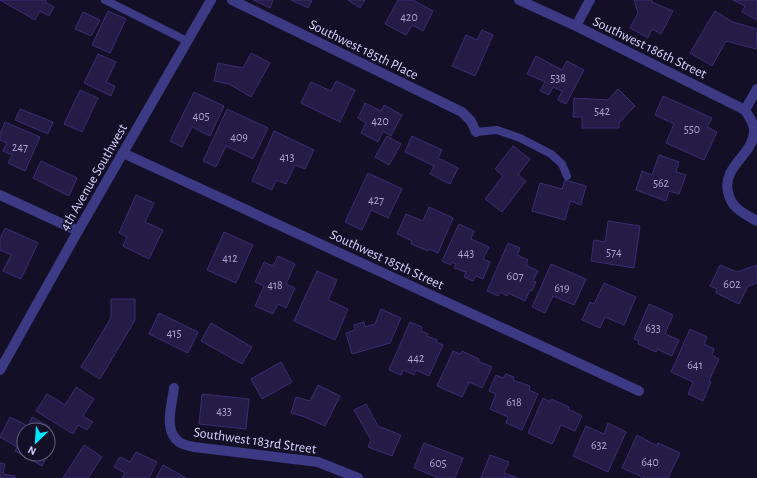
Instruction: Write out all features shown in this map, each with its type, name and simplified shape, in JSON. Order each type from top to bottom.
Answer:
[{"type":"street","name":"4th Avenue Southwest","points":[[0,370],[211,0]]},
{"type":"street","name":"Southwest 185th Place","points":[[232,0],[462,112],[471,121],[476,132]]},
{"type":"street","name":"Southwest 186th Street","points":[[519,0],[576,26],[745,110]]},
{"type":"street","points":[[576,26],[590,0]]},
{"type":"street","points":[[757,90],[745,110],[753,123],[754,133],[750,144],[730,171],[727,186],[730,200],[739,211],[757,221]]},
{"type":"street","name":"Southwest 185th Street","points":[[123,153],[639,391]]},
{"type":"street","points":[[0,195],[78,231]]},
{"type":"street","name":"Southwest 183rd Street","points":[[174,388],[169,422],[173,436],[181,443],[194,447],[318,462],[358,478]]},
{"type":"lane","points":[[105,0],[187,41]]},
{"type":"lane","points":[[476,132],[497,130],[520,138],[551,154],[562,164],[567,176]]},
{"type":"building","points":[[0,0],[46,0],[45,2],[54,7],[49,16],[40,11],[35,20]]},
{"type":"building","points":[[253,0],[273,0],[270,8]]},
{"type":"building","points":[[291,0],[312,0],[308,8]]},
{"type":"building","points":[[348,0],[365,0],[360,8]]},
{"type":"building","points":[[398,0],[413,0],[433,11],[423,31],[412,25],[406,35],[385,24]]},
{"type":"building","points":[[634,0],[652,0],[652,2],[673,11],[661,34],[652,29],[648,38],[630,28],[638,13]]},
{"type":"building","points":[[733,0],[757,0],[757,20],[742,12],[745,6]]},
{"type":"building","points":[[108,11],[126,19],[110,53],[92,45]]},
{"type":"building","points":[[715,11],[733,22],[757,29],[756,49],[726,41],[712,66],[690,53]]},
{"type":"building","points":[[83,12],[100,20],[91,36],[75,29]]},
{"type":"building","points":[[482,30],[493,35],[475,76],[452,66],[466,35],[477,40]]},
{"type":"building","points":[[251,53],[270,63],[251,97],[229,84],[214,81],[218,63],[243,68]]},
{"type":"building","points":[[98,54],[116,62],[106,82],[115,86],[111,96],[84,83]]},
{"type":"building","points":[[536,56],[562,70],[567,61],[584,70],[566,104],[558,100],[562,91],[553,87],[549,95],[540,91],[545,82],[527,74]]},
{"type":"building","points":[[336,81],[355,90],[340,122],[301,103],[311,82],[331,91]]},
{"type":"building","points":[[618,89],[635,106],[619,123],[619,128],[582,128],[582,117],[573,117],[574,98],[608,100]]},
{"type":"building","points":[[80,90],[98,98],[82,132],[64,124]]},
{"type":"building","points":[[194,92],[224,106],[210,136],[192,127],[182,147],[170,141]]},
{"type":"building","points":[[663,96],[712,118],[707,127],[717,132],[704,160],[666,143],[674,124],[655,115]]},
{"type":"building","points":[[365,103],[381,111],[384,105],[402,115],[391,136],[383,131],[378,142],[361,133],[366,123],[358,118]]},
{"type":"building","points":[[20,109],[53,122],[48,134],[15,120]]},
{"type":"building","points":[[227,109],[268,128],[253,159],[226,146],[216,167],[203,161]]},
{"type":"building","points":[[5,122],[40,137],[25,171],[8,163],[12,155],[3,151],[7,143],[0,140],[0,134]]},
{"type":"building","points":[[274,131],[314,150],[305,169],[295,165],[286,184],[276,180],[272,190],[252,181]]},
{"type":"building","points":[[387,136],[401,144],[389,165],[375,157]]},
{"type":"building","points":[[412,136],[442,150],[438,158],[458,168],[450,184],[430,174],[434,166],[405,152]]},
{"type":"building","points":[[513,146],[530,159],[518,175],[526,181],[502,212],[485,199],[503,176],[495,169]]},
{"type":"building","points":[[659,155],[679,162],[676,172],[686,175],[679,194],[669,191],[666,201],[636,190],[642,171],[652,175]]},
{"type":"building","points":[[41,161],[77,178],[69,196],[33,178]]},
{"type":"building","points":[[368,173],[402,189],[388,218],[371,210],[362,230],[345,222]]},
{"type":"building","points":[[565,180],[586,186],[581,205],[570,201],[565,220],[532,211],[540,183],[562,189]]},
{"type":"building","points":[[136,195],[154,203],[145,222],[163,230],[149,259],[123,246],[127,237],[119,233]]},
{"type":"building","points":[[429,207],[453,218],[438,253],[429,249],[428,251],[411,244],[412,241],[397,234],[406,214],[423,221]]},
{"type":"building","points":[[608,221],[640,226],[634,268],[591,261],[594,240],[605,242]]},
{"type":"building","points":[[459,224],[474,231],[471,239],[489,247],[483,259],[490,262],[483,279],[476,276],[473,281],[464,277],[466,272],[454,268],[456,264],[452,262],[451,265],[442,261]]},
{"type":"building","points":[[5,228],[38,243],[21,279],[3,271],[11,255],[0,250],[0,239]]},
{"type":"building","points":[[224,232],[253,245],[236,283],[207,270]]},
{"type":"building","points":[[508,243],[520,248],[517,255],[528,260],[526,265],[538,271],[533,281],[536,282],[525,301],[508,293],[507,296],[500,292],[498,296],[487,291]]},
{"type":"building","points":[[278,256],[295,264],[286,284],[295,288],[286,308],[278,304],[273,314],[255,306],[264,286],[255,282],[264,262],[273,266]]},
{"type":"building","points":[[551,264],[586,279],[574,305],[553,296],[545,313],[532,307]]},
{"type":"building","points":[[720,265],[737,272],[757,265],[757,283],[748,286],[739,304],[716,293],[717,289],[710,286]]},
{"type":"building","points":[[317,271],[337,280],[328,300],[348,309],[335,340],[294,321]]},
{"type":"building","points":[[604,283],[636,297],[624,325],[605,317],[600,328],[582,320],[590,302],[594,304]]},
{"type":"building","points":[[111,299],[135,299],[135,320],[100,379],[81,367],[111,318]]},
{"type":"building","points":[[649,304],[673,315],[665,334],[679,340],[672,356],[657,349],[656,352],[638,344],[639,341],[634,339]]},
{"type":"building","points":[[381,309],[401,318],[390,343],[352,354],[346,333],[355,330],[354,325],[364,322],[365,327],[375,324]]},
{"type":"building","points":[[159,313],[198,332],[188,353],[149,334]]},
{"type":"building","points":[[410,322],[422,327],[421,331],[428,334],[427,336],[437,340],[436,342],[443,345],[429,376],[416,370],[414,375],[403,370],[401,375],[389,370]]},
{"type":"building","points":[[211,323],[252,347],[242,364],[201,341]]},
{"type":"building","points":[[690,329],[707,337],[704,344],[714,349],[712,355],[719,359],[709,381],[711,382],[703,401],[688,394],[693,382],[671,372]]},
{"type":"building","points":[[453,351],[460,354],[462,351],[479,359],[478,361],[492,367],[482,388],[469,382],[462,397],[437,386]]},
{"type":"building","points":[[281,362],[292,382],[262,399],[251,379]]},
{"type":"building","points":[[506,374],[514,377],[513,380],[530,386],[529,390],[538,394],[522,430],[506,423],[508,417],[490,409],[496,394],[489,391],[496,375],[503,378]]},
{"type":"building","points":[[318,385],[340,396],[325,426],[305,417],[291,413],[296,397],[310,401]]},
{"type":"building","points":[[76,387],[94,399],[83,416],[93,422],[87,430],[78,425],[73,434],[56,422],[36,411],[47,394],[65,405]]},
{"type":"building","points":[[202,394],[249,399],[246,429],[199,424]]},
{"type":"building","points":[[543,398],[550,402],[551,399],[569,407],[568,409],[582,416],[575,431],[561,425],[552,444],[528,433]]},
{"type":"building","points":[[366,404],[378,426],[401,435],[392,456],[368,447],[371,440],[354,410]]},
{"type":"building","points":[[10,417],[20,422],[16,422],[16,446],[0,437]]},
{"type":"building","points":[[32,417],[41,422],[30,422]]},
{"type":"building","points":[[608,423],[626,432],[608,472],[573,456],[586,426],[604,434]]},
{"type":"building","points":[[637,435],[657,446],[658,443],[680,453],[668,478],[645,478],[622,468]]},
{"type":"building","points":[[424,443],[463,458],[455,478],[439,478],[414,468]]},
{"type":"building","points":[[84,445],[102,457],[88,478],[63,478]]},
{"type":"building","points":[[136,452],[157,462],[149,478],[122,478],[125,473],[114,467],[120,457],[130,462]]},
{"type":"building","points":[[490,455],[509,462],[504,473],[518,478],[481,478]]},
{"type":"building","points":[[35,462],[44,462],[42,466]]},
{"type":"building","points":[[0,463],[5,464],[3,474],[15,476],[15,478],[0,478]]},
{"type":"building","points":[[163,465],[186,478],[156,478]]}]
